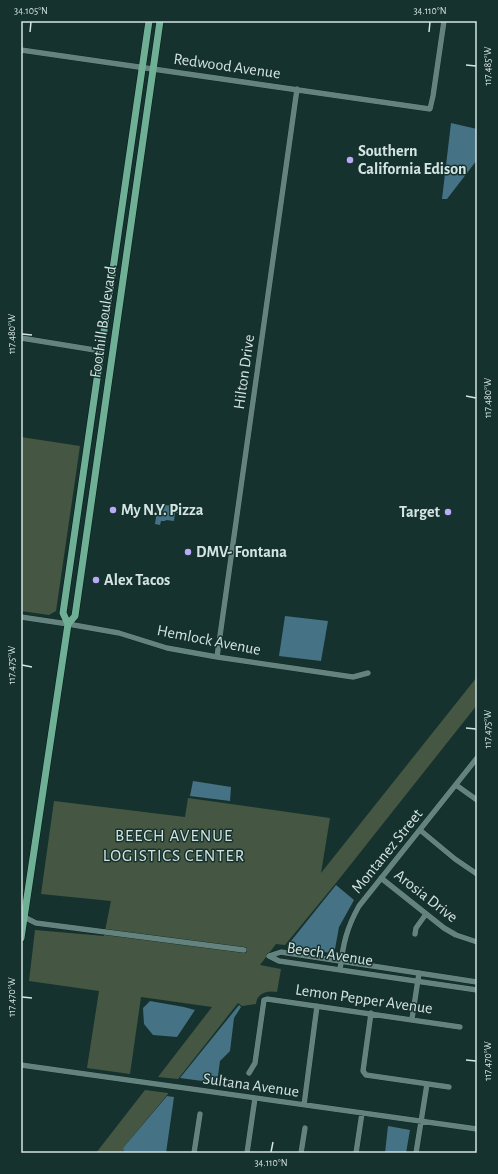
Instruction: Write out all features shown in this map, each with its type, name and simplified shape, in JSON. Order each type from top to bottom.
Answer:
[{"type":"main road","name":"Foothill Boulevard","points":[[68,624],[63,613],[149,21]]},
{"type":"main road","name":"Foothill Boulevard","points":[[21,938],[22,916],[68,624],[75,616],[160,21]]},
{"type":"street","name":"Redwood Avenue","points":[[21,50],[430,109],[444,21]]},
{"type":"street","name":"Hilton Drive","points":[[217,658],[297,90]]},
{"type":"street","points":[[21,338],[102,351]]},
{"type":"street","name":"Hemlock Avenue","points":[[21,617],[119,634],[167,648],[217,658],[353,678],[368,673]]},
{"type":"street","name":"Montanez Street","points":[[340,970],[346,934],[359,906],[477,758]]},
{"type":"street","points":[[456,785],[477,800]]},
{"type":"street","points":[[420,830],[460,863],[477,874]]},
{"type":"street","name":"Arosia Drive","points":[[381,878],[456,936],[477,942]]},
{"type":"street","points":[[415,934],[416,928],[426,914]]},
{"type":"street","points":[[22,916],[36,923],[244,950]]},
{"type":"street","name":"Beech Avenue","points":[[477,982],[281,952],[269,956],[279,961],[477,990]]},
{"type":"street","points":[[412,1019],[419,973]]},
{"type":"street","name":"Lemon Pepper Avenue","points":[[250,1073],[254,1063],[264,1000],[268,999],[460,1027]]},
{"type":"street","points":[[304,1105],[317,1006]]},
{"type":"street","points":[[370,1013],[363,1071],[366,1075],[449,1087]]},
{"type":"street","name":"Sultana Avenue","points":[[21,1065],[477,1129]]},
{"type":"street","points":[[416,1153],[427,1084]]},
{"type":"street","points":[[247,1153],[255,1098]]},
{"type":"street","points":[[356,1153],[362,1113]]},
{"type":"street","points":[[194,1153],[200,1114]]},
{"type":"street","points":[[301,1153],[305,1128]]},
{"type":"green space","points":[[21,437],[80,446],[56,611],[49,615],[21,611]]},
{"type":"green space","points":[[477,677],[477,705],[285,945],[276,944],[260,965],[281,969],[277,992],[270,991],[263,993],[258,997],[256,1004],[242,1006],[238,1003],[178,1079],[158,1077],[212,1007],[141,997],[130,1074],[87,1068],[99,991],[29,981],[35,930],[104,936],[111,901],[41,894],[54,801],[185,817],[188,798],[330,818],[321,873]]},
{"type":"green space","points":[[145,1090],[168,1094],[123,1148],[124,1153],[96,1153]]},
{"type":"water","points":[[451,123],[477,129],[477,160],[447,199],[442,199]]},
{"type":"water","points":[[158,504],[180,507],[180,513],[175,513],[174,521],[166,520],[161,521],[160,525],[155,524]]},
{"type":"water","points":[[285,616],[328,621],[321,661],[279,656]]},
{"type":"water","points":[[193,781],[231,787],[230,801],[190,796]]},
{"type":"water","points":[[336,885],[354,900],[339,927],[335,949],[331,953],[287,946]]},
{"type":"water","points":[[150,1001],[195,1010],[177,1037],[153,1035],[144,1024],[143,1008]]},
{"type":"water","points":[[239,1005],[241,1007],[234,1018],[230,1051],[220,1061],[217,1083],[180,1078]]},
{"type":"water","points":[[167,1096],[174,1097],[166,1153],[124,1153],[123,1148]]},
{"type":"water","points":[[388,1126],[410,1130],[406,1153],[385,1153]]},
{"type":"place","name":"Southern California Edison","points":[[350,160]]},
{"type":"place","name":"My N.Y. Pizza","points":[[113,510]]},
{"type":"place","name":"Target","points":[[448,512]]},
{"type":"place","name":"DMV- Fontana","points":[[188,552]]},
{"type":"place","name":"Alex Tacos","points":[[96,580]]},
{"type":"district","name":"BEECH AVENUE LOGISTICS CENTER","points":[[174,845]]}]
